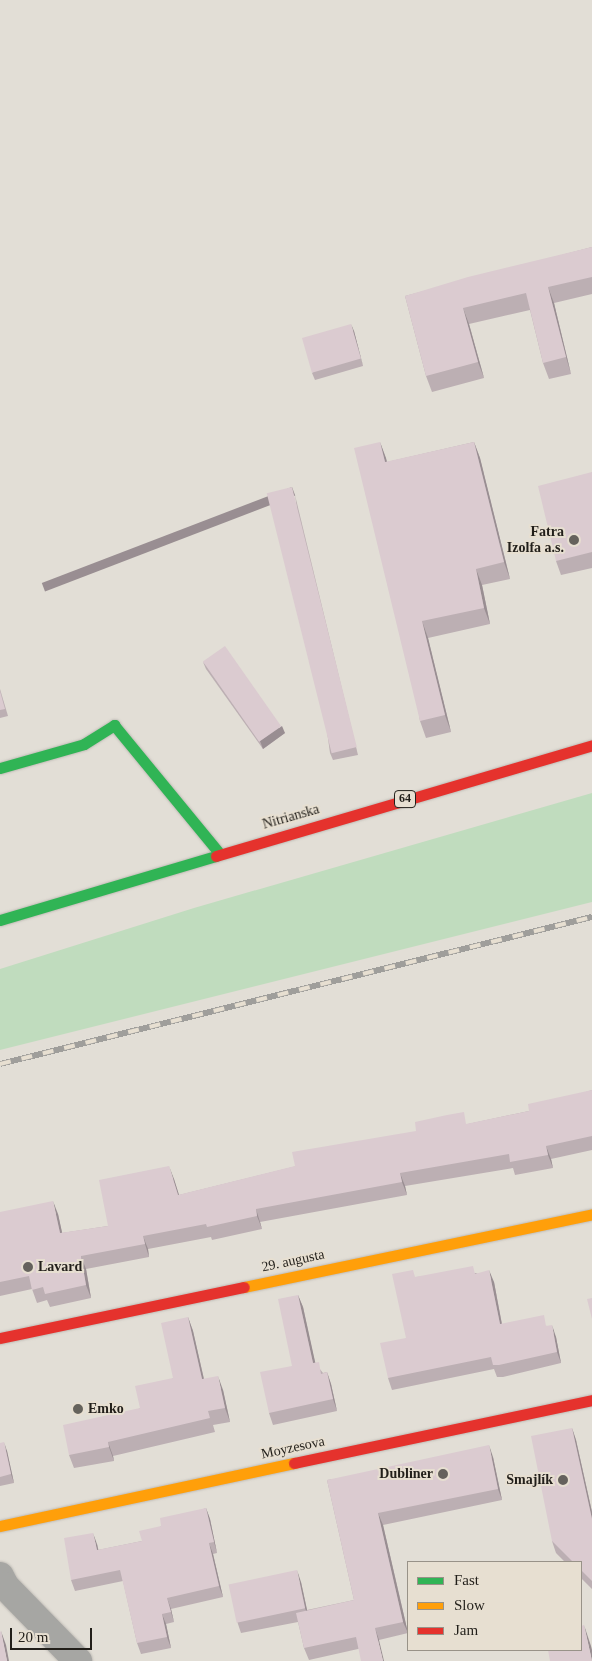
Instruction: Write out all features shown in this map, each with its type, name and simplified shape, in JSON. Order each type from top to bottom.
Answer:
[{"type":"street","points":[[0,768],[84,744],[114,725],[219,854]]},
{"type":"street","name":"Nitrianska","points":[[0,920],[592,745]]},
{"type":"street","name":"29. augusta","points":[[0,1338],[592,1214]]},
{"type":"street","name":"Moyzesova","points":[[0,1526],[592,1400]]},
{"type":"street","points":[[0,1576],[5,1586],[78,1661]]},
{"type":"green space","points":[[592,793],[592,902],[0,1050],[0,969],[194,908]]},
{"type":"building","points":[[592,247],[592,277],[548,287],[566,357],[543,363],[526,293],[463,308],[478,362],[426,376],[405,296],[468,277]]},
{"type":"building","points":[[351,324],[361,359],[312,373],[302,338]]},
{"type":"building","points":[[380,442],[385,462],[474,442],[504,562],[476,569],[484,608],[422,621],[445,715],[420,721],[354,448]]},
{"type":"building","points":[[592,472],[592,552],[556,561],[538,486]]},
{"type":"building","points":[[292,487],[357,747],[332,753],[267,493]]},
{"type":"building","points":[[225,646],[281,726],[259,742],[203,661]]},
{"type":"building","points":[[0,691],[5,709],[0,710]]},
{"type":"building","points":[[592,1090],[592,1136],[546,1146],[548,1155],[510,1162],[509,1154],[400,1173],[402,1182],[256,1209],[257,1216],[207,1227],[206,1224],[143,1236],[145,1244],[81,1256],[86,1285],[45,1294],[43,1287],[32,1290],[29,1276],[0,1282],[0,1212],[53,1201],[60,1233],[108,1226],[99,1180],[169,1166],[178,1195],[295,1166],[292,1152],[416,1131],[415,1122],[464,1112],[466,1124],[529,1111],[528,1104]]},
{"type":"building","points":[[473,1266],[475,1274],[489,1270],[500,1324],[544,1315],[546,1326],[552,1325],[557,1352],[499,1365],[493,1365],[491,1357],[388,1378],[380,1343],[406,1338],[392,1274],[413,1270],[415,1277]]},
{"type":"building","points":[[298,1295],[313,1363],[319,1362],[321,1374],[327,1372],[333,1399],[269,1413],[260,1372],[292,1366],[278,1299]]},
{"type":"building","points":[[592,1298],[592,1319],[587,1299]]},
{"type":"building","points":[[188,1317],[202,1379],[218,1376],[225,1408],[208,1411],[210,1418],[108,1442],[109,1447],[69,1455],[63,1425],[140,1408],[135,1386],[173,1378],[161,1323]]},
{"type":"building","name":"Smajlík","points":[[572,1428],[592,1519],[592,1581],[582,1571],[582,1561],[572,1561],[552,1541],[531,1436]]},
{"type":"building","points":[[4,1442],[11,1474],[0,1477],[0,1443]]},
{"type":"building","points":[[489,1445],[498,1489],[378,1513],[403,1622],[375,1628],[383,1661],[361,1661],[356,1637],[304,1648],[296,1613],[354,1600],[327,1480]]},
{"type":"building","points":[[206,1508],[214,1542],[209,1543],[219,1586],[167,1598],[171,1612],[162,1614],[167,1637],[137,1643],[120,1570],[71,1580],[64,1538],[93,1533],[97,1550],[142,1541],[139,1531],[161,1526],[160,1518]]},
{"type":"building","points":[[297,1570],[305,1608],[237,1623],[229,1585]]},
{"type":"building","points":[[584,1625],[592,1661],[550,1661],[548,1651],[582,1651],[582,1626]]},
{"type":"building","points":[[1,1631],[7,1661],[0,1661]]},
{"type":"railway","points":[[0,1064],[592,917]]},
{"type":"traffic: fast","points":[[0,768],[84,744],[114,725],[219,853]]},
{"type":"traffic: fast","points":[[0,920],[216,856]]},
{"type":"traffic: slow","points":[[244,1287],[592,1214]]},
{"type":"traffic: slow","points":[[0,1526],[294,1463]]},
{"type":"traffic: jam","points":[[216,856],[592,745]]},
{"type":"traffic: jam","points":[[0,1338],[244,1287]]},
{"type":"traffic: jam","points":[[294,1463],[592,1400]]},
{"type":"place","name":"Fatra Izolfa a.s.","points":[[574,540]]},
{"type":"place","name":"Lavard","points":[[28,1267]]},
{"type":"place","name":"Emko","points":[[78,1409]]},
{"type":"place","name":"Dubliner","points":[[443,1474]]},
{"type":"place","name":"Smajlík","points":[[563,1480]]}]
